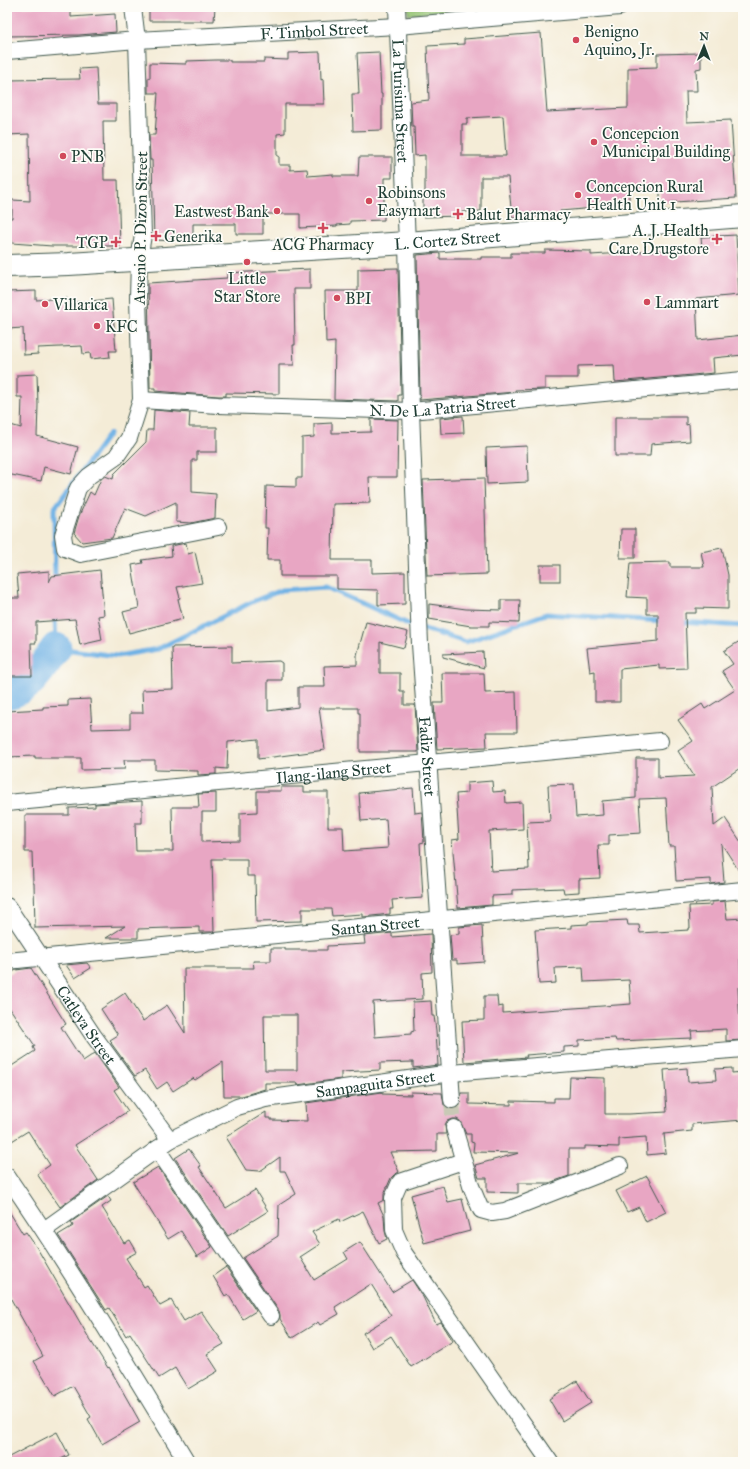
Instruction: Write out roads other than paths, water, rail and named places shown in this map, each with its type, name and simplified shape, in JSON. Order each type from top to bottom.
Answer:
[{"type":"street","name":"Arsenio P. Dizon Street","points":[[133,7],[137,40],[143,235],[139,260],[138,298],[141,400],[129,438],[116,457],[89,476],[78,488],[63,535],[65,548],[80,554],[218,527]]},
{"type":"street","name":"La Purisima Street","points":[[397,7],[407,243],[411,411]]},
{"type":"street","name":"F. Timbol Street","points":[[7,51],[137,40],[398,26],[620,7]]},
{"type":"street","name":"L. Cortez Street","points":[[7,266],[139,260],[407,243],[743,216]]},
{"type":"street","name":"N. De La Patria Street","points":[[141,400],[218,405],[411,411],[743,380]]},
{"type":"street","name":"Fadiz Street","points":[[411,411],[420,644],[452,1073],[452,1100]]},
{"type":"street","name":"Ilang-ilang Street","points":[[7,804],[660,741]]},
{"type":"street","name":"Santan Street","points":[[7,961],[440,918],[743,890]]},
{"type":"street","name":"Catleya Street","points":[[7,906],[93,1035],[170,1140]]},
{"type":"street","name":"Sampaguita Street","points":[[44,1230],[170,1140],[237,1107],[265,1098],[452,1073],[743,1049]]},
{"type":"street","points":[[454,1128],[471,1186],[481,1210],[492,1213],[505,1212],[620,1166]]},
{"type":"street","points":[[157,1149],[271,1316]]},
{"type":"street","points":[[463,1161],[400,1182],[393,1198],[394,1230],[404,1253],[550,1462]]},
{"type":"street","points":[[7,1176],[44,1230],[187,1462]]},
{"type":"waterway","points":[[55,581],[54,509],[109,434]]},
{"type":"waterway","points":[[55,615],[56,648],[117,656],[158,649],[254,601],[282,590],[326,587],[408,624],[466,642],[546,614],[664,621]]},
{"type":"waterway","points":[[680,622],[743,626]]},
{"type":"waterway","points":[[7,694],[23,688],[41,669],[56,648]]},
{"type":"tunnel","points":[[452,1100],[454,1128]]},
{"type":"place","name":"Benigno Aquino, Jr.","points":[[576,40]]},
{"type":"place","name":"Concepcion Municipal Building","points":[[594,142]]},
{"type":"place","name":"PNB","points":[[63,156]]},
{"type":"place","name":"Concepcion Rural Health Unit 1","points":[[578,195]]},
{"type":"place","name":"Robinsons Easymart","points":[[369,201]]},
{"type":"place","name":"Eastwest Bank","points":[[277,211]]},
{"type":"place","name":"Balut Pharmacy","points":[[458,214]]},
{"type":"place","name":"ACG Pharmacy","points":[[323,228]]},
{"type":"place","name":"Generika","points":[[156,236]]},
{"type":"place","name":"A. J. Health Care Drugstore","points":[[717,239]]},
{"type":"place","name":"TGP","points":[[116,242]]},
{"type":"place","name":"Little Star Store","points":[[247,262]]},
{"type":"place","name":"BPI","points":[[337,298]]},
{"type":"place","name":"Lammart","points":[[647,302]]},
{"type":"place","name":"Villarica","points":[[45,304]]},
{"type":"place","name":"KFC","points":[[97,326]]}]
